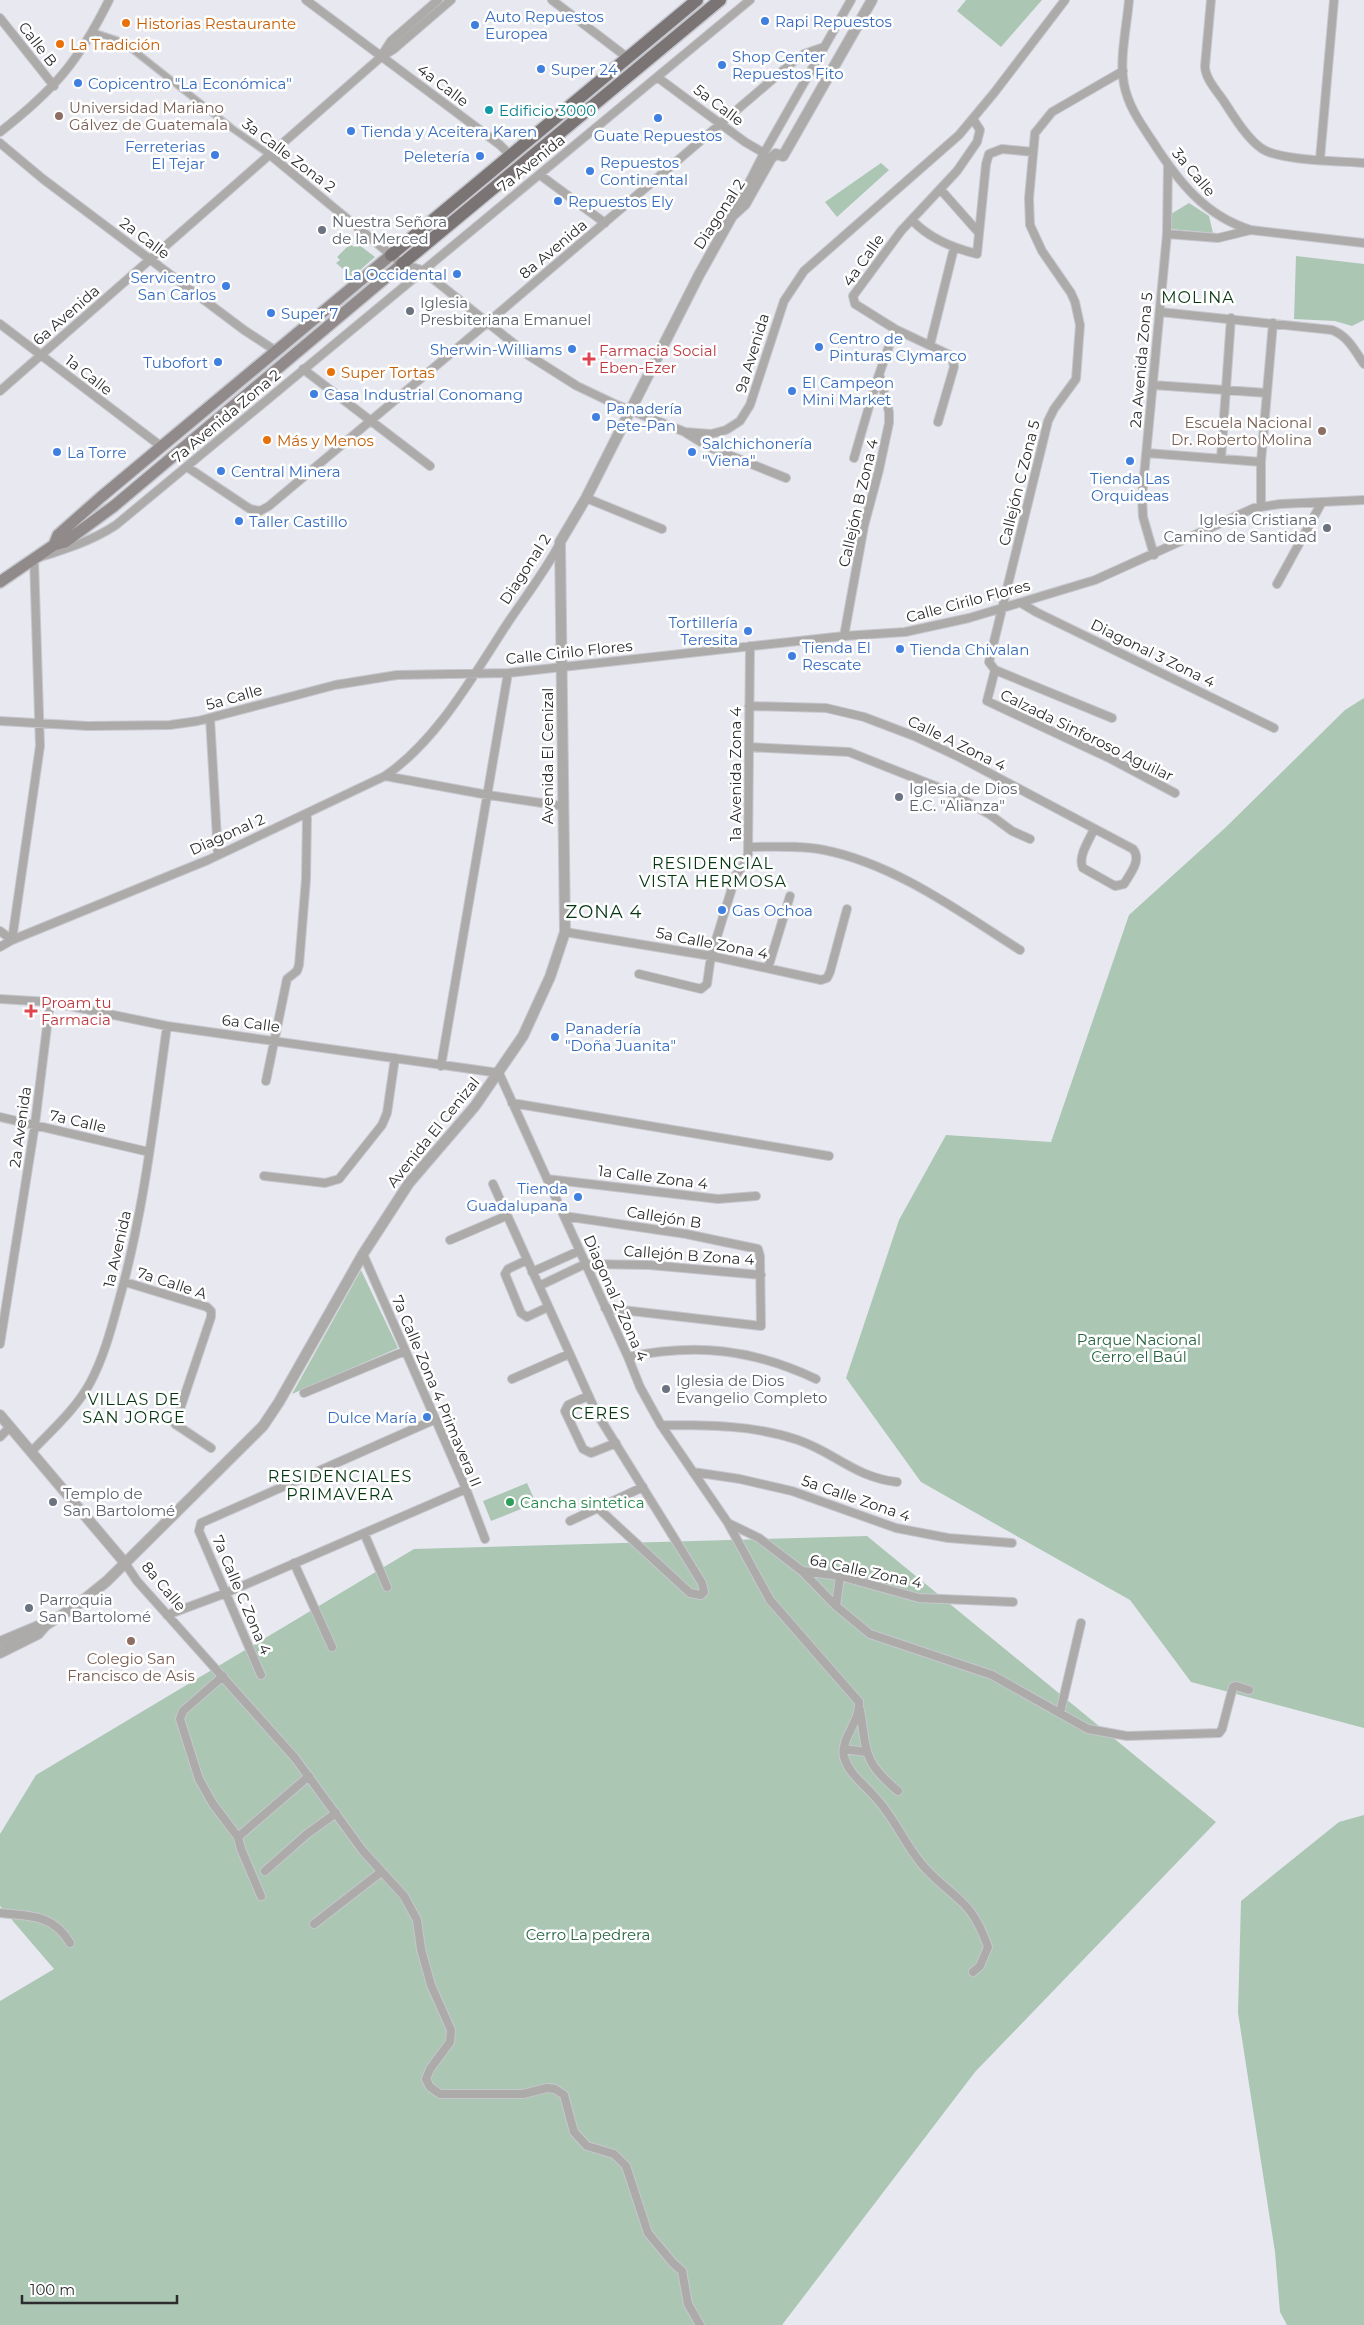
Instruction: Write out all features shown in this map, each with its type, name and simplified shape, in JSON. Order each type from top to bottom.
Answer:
[{"type":"main road","points":[[54,545],[58,535],[697,0]]},
{"type":"main road","points":[[0,582],[54,545],[65,542],[114,506],[720,0]]},
{"type":"street","points":[[0,132],[54,86],[77,57],[93,32],[109,0]]},
{"type":"street","name":"4a Calle","points":[[306,0],[500,145],[510,155]]},
{"type":"street","points":[[428,15],[438,0]]},
{"type":"street","points":[[428,15],[450,0]]},
{"type":"street","points":[[552,0],[628,58]]},
{"type":"street","name":"7a Avenida","points":[[422,270],[540,175],[750,0]]},
{"type":"street","points":[[732,216],[764,153],[851,0]]},
{"type":"street","name":"Diagonal 2","points":[[0,947],[12,940],[218,855],[307,815],[385,776],[422,744],[473,675],[560,542],[586,498],[699,274],[732,216],[744,204],[771,158],[776,154],[783,156],[872,0]]},
{"type":"street","name":"9a Avenida","points":[[391,255],[402,264],[422,270],[487,323],[560,376],[595,395],[685,432],[701,434],[719,432],[740,421],[754,395],[776,319],[793,284],[815,259],[959,135],[1065,0]]},
{"type":"street","name":"3a Calle","points":[[1129,0],[1123,71],[1127,96],[1134,112],[1168,165],[1206,207],[1235,225],[1251,230],[1364,243]]},
{"type":"street","points":[[1211,0],[1205,70],[1229,109],[1262,149],[1289,157],[1364,163]]},
{"type":"street","points":[[1320,159],[1334,0]]},
{"type":"street","name":"6a Avenida","points":[[0,392],[381,56],[391,41],[428,15]]},
{"type":"street","name":"Calle B","points":[[0,18],[54,86]]},
{"type":"street","name":"3a Calle Zona 2","points":[[93,32],[123,42],[233,130],[270,155],[391,255]]},
{"type":"street","name":"8a Avenida","points":[[187,467],[253,511],[269,506],[793,62],[804,54],[824,47]]},
{"type":"street","name":"Callejón C Zona 5","points":[[987,702],[993,668],[990,657],[1048,421],[1054,408],[1076,379],[1080,338],[1079,319],[1075,302],[1042,251],[1030,225],[1029,198],[1035,133],[1052,112],[1123,71]]},
{"type":"street","name":"5a Calle","points":[[657,76],[722,123],[744,142],[764,153]]},
{"type":"street","name":"4a Calle","points":[[938,422],[954,363],[952,356],[895,329],[855,304],[853,296],[901,231],[941,190],[977,142],[980,130],[973,118]]},
{"type":"street","name":"2a Calle","points":[[0,143],[43,179],[229,319],[276,351]]},
{"type":"street","points":[[912,221],[928,234],[954,248],[977,254],[986,164],[989,154],[1002,149],[1033,152]]},
{"type":"street","name":"2a Avenida Zona 5","points":[[1154,555],[1142,508],[1167,234],[1168,165]]},
{"type":"street","points":[[540,175],[605,223]]},
{"type":"street","points":[[941,190],[979,233]]},
{"type":"street","points":[[1167,234],[1218,238],[1251,230]]},
{"type":"street","points":[[930,346],[954,248]]},
{"type":"street","name":"7a Avenida Zona 2","points":[[34,559],[77,546],[101,535],[187,467],[422,270]]},
{"type":"street","points":[[1160,312],[1231,318],[1323,329],[1340,333],[1364,364]]},
{"type":"street","points":[[1221,459],[1231,318]]},
{"type":"street","points":[[1261,506],[1261,462],[1272,323]]},
{"type":"street","name":"1a Calle","points":[[0,324],[162,447]]},
{"type":"street","points":[[854,458],[895,329]]},
{"type":"street","points":[[303,369],[430,466]]},
{"type":"street","name":"Callejón B Zona 4","points":[[844,636],[864,526],[880,470],[889,423],[889,412],[880,377]]},
{"type":"street","points":[[1153,384],[1267,393]]},
{"type":"street","points":[[685,432],[709,447],[786,478]]},
{"type":"street","points":[[1147,453],[1261,462]]},
{"type":"street","points":[[586,498],[662,530]]},
{"type":"street","name":"Calle Cirilo Flores","points":[[473,675],[562,668],[844,636],[905,632],[1002,609],[1095,580],[1154,555],[1247,510],[1261,506],[1364,500]]},
{"type":"street","points":[[1277,584],[1322,502]]},
{"type":"street","name":"Avenida El Cenizal","points":[[0,1653],[38,1634],[46,1624],[92,1594],[263,1426],[279,1402],[362,1254],[409,1183],[475,1106],[523,1036],[550,977],[565,932],[560,542]]},
{"type":"street","points":[[1,934],[12,940],[40,746],[34,559]]},
{"type":"street","name":"Diagonal 3 Zona 4","points":[[1021,603],[1274,728]]},
{"type":"street","name":"1a Avenida Zona 4","points":[[639,974],[703,988],[707,984],[711,956],[736,875],[747,858],[750,646]]},
{"type":"street","name":"Calzada Sinforoso Aguilar","points":[[993,668],[1112,718]]},
{"type":"street","points":[[441,1066],[508,673]]},
{"type":"street","name":"5a Calle","points":[[0,721],[144,726],[170,725],[210,718],[265,702],[364,679],[406,674],[473,675]]},
{"type":"street","name":"Calzada Sinforoso Aguilar","points":[[987,702],[1111,759],[1175,793]]},
{"type":"street","name":"Calle A Zona 4","points":[[749,706],[826,708],[864,717],[959,757],[1133,849],[1137,855],[1136,861],[1124,884],[1115,886],[1083,868],[1081,858],[1094,829]]},
{"type":"street","points":[[210,718],[218,855]]},
{"type":"street","points":[[749,747],[848,752],[945,790],[989,814],[1012,831],[1030,839]]},
{"type":"street","points":[[385,776],[488,795],[562,806]]},
{"type":"street","points":[[266,1081],[287,979],[297,971],[299,965],[306,879],[307,815]]},
{"type":"street","points":[[748,847],[824,850],[867,864],[922,890],[1020,950]]},
{"type":"street","points":[[768,968],[790,896]]},
{"type":"street","name":"5a Calle Zona 4","points":[[565,932],[711,956],[824,980],[830,972],[846,909]]},
{"type":"street","name":"6a Calle","points":[[0,999],[50,1002],[167,1026],[499,1073]]},
{"type":"street","name":"2a Avenida","points":[[0,1344],[35,1124],[50,1002]]},
{"type":"street","name":"1a Avenida","points":[[31,1452],[76,1402],[90,1383],[112,1325],[125,1282],[150,1152],[167,1026]]},
{"type":"street","points":[[264,1176],[325,1182],[339,1179],[382,1126],[387,1113],[396,1058]]},
{"type":"street","name":"Diagonal 2 Zona 4","points":[[499,1073],[640,1387],[661,1425],[728,1523],[770,1600],[857,1697],[866,1752]]},
{"type":"street","points":[[512,1103],[829,1156]]},
{"type":"street","name":"7a Calle","points":[[0,1117],[150,1152]]},
{"type":"street","name":"1a Calle Zona 4","points":[[548,1179],[718,1199],[756,1196]]},
{"type":"street","points":[[493,1184],[588,1396],[702,1583],[704,1592],[701,1595],[690,1593],[598,1508]]},
{"type":"street","points":[[450,1240],[506,1216]]},
{"type":"street","name":"Callejón B","points":[[564,1216],[686,1234],[758,1249],[761,1275]]},
{"type":"street","points":[[532,1272],[579,1251]]},
{"type":"street","name":"7a Calle Zona 4 Primavera II","points":[[362,1254],[436,1419],[466,1489],[485,1540]]},
{"type":"street","points":[[527,1260],[508,1269],[505,1274],[521,1313],[527,1317],[548,1307]]},
{"type":"street","points":[[539,1286],[585,1264]]},
{"type":"street","name":"Callejón B Zona 4","points":[[585,1264],[633,1264],[761,1275]]},
{"type":"street","points":[[605,1308],[761,1326],[761,1275]]},
{"type":"street","name":"7a Calle A","points":[[125,1282],[207,1307],[211,1310],[209,1325],[175,1424],[211,1448]]},
{"type":"street","points":[[628,1357],[679,1349],[727,1352],[794,1368],[816,1379]]},
{"type":"street","points":[[304,1393],[405,1351]]},
{"type":"street","points":[[512,1379],[568,1354]]},
{"type":"street","points":[[588,1396],[568,1405],[565,1411],[583,1449],[591,1453],[616,1443]]},
{"type":"street","name":"8a Calle","points":[[0,1415],[125,1563],[137,1581],[223,1676],[309,1776],[363,1851],[404,1896],[417,1920],[421,1950],[431,1985],[451,2030],[450,2042],[430,2069],[426,2079],[430,2087],[440,2094],[523,2094],[547,2088],[555,2089],[564,2095],[574,2132],[587,2146],[614,2154],[626,2166],[648,2233],[682,2271],[688,2304],[700,2325]]},
{"type":"street","name":"7a Calle C Zona 4","points":[[261,1675],[199,1531],[199,1526],[204,1520],[436,1419]]},
{"type":"street","points":[[661,1425],[723,1424],[764,1431],[799,1440],[870,1477],[897,1482]]},
{"type":"street","points":[[0,1437],[10,1427]]},
{"type":"street","name":"5a Calle Zona 4","points":[[693,1472],[740,1478],[792,1491],[896,1528],[948,1538],[1012,1543]]},
{"type":"street","points":[[570,1520],[643,1487]]},
{"type":"street","points":[[167,1614],[226,1593],[466,1489]]},
{"type":"street","name":"6a Calle Zona 4","points":[[728,1523],[759,1538],[802,1572],[840,1576],[919,1598],[1013,1602]]},
{"type":"street","points":[[364,1533],[387,1587]]},
{"type":"street","points":[[294,1563],[332,1647]]},
{"type":"street","points":[[802,1572],[836,1606],[870,1634],[992,1675],[1088,1729],[1112,1734],[1215,1734],[1222,1728],[1233,1687],[1236,1686],[1248,1690]]},
{"type":"street","points":[[836,1606],[840,1576]]},
{"type":"street","points":[[1060,1713],[1081,1623]]},
{"type":"street","name":"Avenida El Cenizal","points":[[0,1642],[46,1624]]},
{"type":"street","points":[[223,1676],[181,1713],[180,1719],[192,1762],[203,1787],[216,1810],[238,1837],[262,1896]]},
{"type":"street","points":[[860,1710],[844,1749],[846,1761],[854,1775],[875,1796],[919,1862],[965,1906],[983,1933],[988,1948],[980,1966],[973,1972]]},
{"type":"street","points":[[844,1749],[866,1752],[879,1775],[898,1791]]},
{"type":"street","points":[[238,1837],[309,1776]]},
{"type":"street","points":[[265,1871],[307,1834],[336,1813]]},
{"type":"street","points":[[314,1924],[381,1872]]},
{"type":"street","points":[[0,1913],[45,1920],[62,1930],[70,1943]]},
{"type":"green space","points":[[966,0],[1042,0],[1001,47],[957,11]]},
{"type":"green space","points":[[881,163],[889,170],[837,217],[825,202]]},
{"type":"green space","points":[[1189,203],[1209,216],[1213,233],[1170,229],[1171,214]]},
{"type":"green space","points":[[350,244],[354,247],[358,244],[375,257],[352,277],[336,263],[340,260],[337,257]]},
{"type":"green space","points":[[1296,256],[1364,264],[1364,320],[1352,326],[1335,321],[1294,319]]},
{"type":"green space","name":"Parque Nacional Cerro el Baúl","points":[[1364,698],[1364,1728],[1191,1682],[1130,1600],[921,1482],[846,1378],[899,1220],[946,1135],[1051,1142],[1129,915],[1225,828],[1345,710]]},
{"type":"green space","points":[[361,1270],[398,1348],[292,1394]]},
{"type":"green space","name":"Cancha sintetica","points":[[527,1483],[536,1503],[491,1521],[483,1501]]},
{"type":"green space","name":"Cerro La pedrera","points":[[867,1536],[1216,1822],[975,2072],[782,2325],[0,2325],[0,2001],[54,1969],[0,1906],[0,1834],[36,1775],[414,1549]]},
{"type":"green space","points":[[1364,1815],[1364,2325],[1287,2325],[1280,2312],[1275,2252],[1238,2013],[1241,1901],[1339,1822]]},
{"type":"place","name":"Rapi Repuestos","points":[[765,21]]},
{"type":"place","name":"Historias Restaurante","points":[[126,23]]},
{"type":"place","name":"Auto Repuestos Europea","points":[[475,25]]},
{"type":"place","name":"La Tradición","points":[[60,44]]},
{"type":"place","name":"Shop Center Repuestos Fito","points":[[722,65]]},
{"type":"place","name":"Super 24","points":[[541,69]]},
{"type":"place","name":"Copicentro \"La Económica\"","points":[[78,83]]},
{"type":"place","name":"Edificio 3000","points":[[489,110]]},
{"type":"place","name":"Universidad Mariano Gálvez de Guatemala","points":[[59,116]]},
{"type":"place","name":"Guate Repuestos","points":[[658,118]]},
{"type":"place","name":"Tienda y Aceitera Karen","points":[[351,131]]},
{"type":"place","name":"Ferreterias El Tejar","points":[[215,155]]},
{"type":"place","name":"Peletería","points":[[480,156]]},
{"type":"place","name":"Repuestos Continental","points":[[590,171]]},
{"type":"place","name":"Repuestos Ely","points":[[558,201]]},
{"type":"place","name":"Nuestra Señora de la Merced","points":[[322,230]]},
{"type":"place","name":"La Occidental","points":[[457,274]]},
{"type":"place","name":"Servicentro San Carlos","points":[[226,286]]},
{"type":"place","name":"Iglesia Presbiteriana Emanuel","points":[[410,311]]},
{"type":"place","name":"Super 7","points":[[271,313]]},
{"type":"place","name":"Centro de Pinturas Clymarco","points":[[819,347]]},
{"type":"place","name":"Sherwin-Williams","points":[[572,349]]},
{"type":"place","name":"Farmacia Social Eben-Ezer","points":[[589,359]]},
{"type":"place","name":"Tubofort","points":[[218,362]]},
{"type":"place","name":"Super Tortas","points":[[331,372]]},
{"type":"place","name":"El Campeon Mini Market","points":[[792,391]]},
{"type":"place","name":"Casa Industrial Conomang","points":[[314,394]]},
{"type":"place","name":"Panadería Pete-Pan","points":[[596,417]]},
{"type":"place","name":"Escuela Nacional Dr. Roberto Molina","points":[[1322,431]]},
{"type":"place","name":"Más y Menos","points":[[267,440]]},
{"type":"place","name":"La Torre","points":[[57,452]]},
{"type":"place","name":"Salchichonería \"Viena\"","points":[[692,452]]},
{"type":"place","name":"Tienda Las Orquideas","points":[[1130,461]]},
{"type":"place","name":"Central Minera","points":[[221,471]]},
{"type":"place","name":"Taller Castillo","points":[[239,521]]},
{"type":"place","name":"Iglesia Cristiana Camino de Santidad","points":[[1327,528]]},
{"type":"place","name":"Tortillería Teresita","points":[[748,631]]},
{"type":"place","name":"Tienda Chivalan","points":[[900,649]]},
{"type":"place","name":"Tienda El Rescate","points":[[792,656]]},
{"type":"place","name":"Iglesia de Dios E.C. \"Alianza\"","points":[[899,797]]},
{"type":"place","name":"Gas Ochoa","points":[[722,910]]},
{"type":"place","name":"Proam tu Farmacia","points":[[31,1011]]},
{"type":"place","name":"Panadería \"Doña Juanita\"","points":[[555,1037]]},
{"type":"place","name":"Tienda Guadalupana","points":[[578,1197]]},
{"type":"place","name":"Iglesia de Dios Evangelio Completo","points":[[666,1389]]},
{"type":"place","name":"Dulce María","points":[[427,1417]]},
{"type":"place","name":"Templo de San Bartolomé","points":[[53,1502]]},
{"type":"place","name":"Cancha sintetica","points":[[510,1502]]},
{"type":"place","name":"Parroquia San Bartolomé","points":[[29,1608]]},
{"type":"place","name":"Colegio San Francisco de Asis","points":[[131,1641]]},
{"type":"district","name":"MOLINA","points":[[1198,297]]},
{"type":"district","name":"RESIDENCIAL VISTA HERMOSA","points":[[713,872]]},
{"type":"district","name":"ZONA 4","points":[[604,912]]},
{"type":"district","name":"VILLAS DE SAN JORGE","points":[[134,1408]]},
{"type":"district","name":"CERES","points":[[601,1413]]},
{"type":"district","name":"RESIDENCIALES PRIMAVERA","points":[[340,1485]]}]
